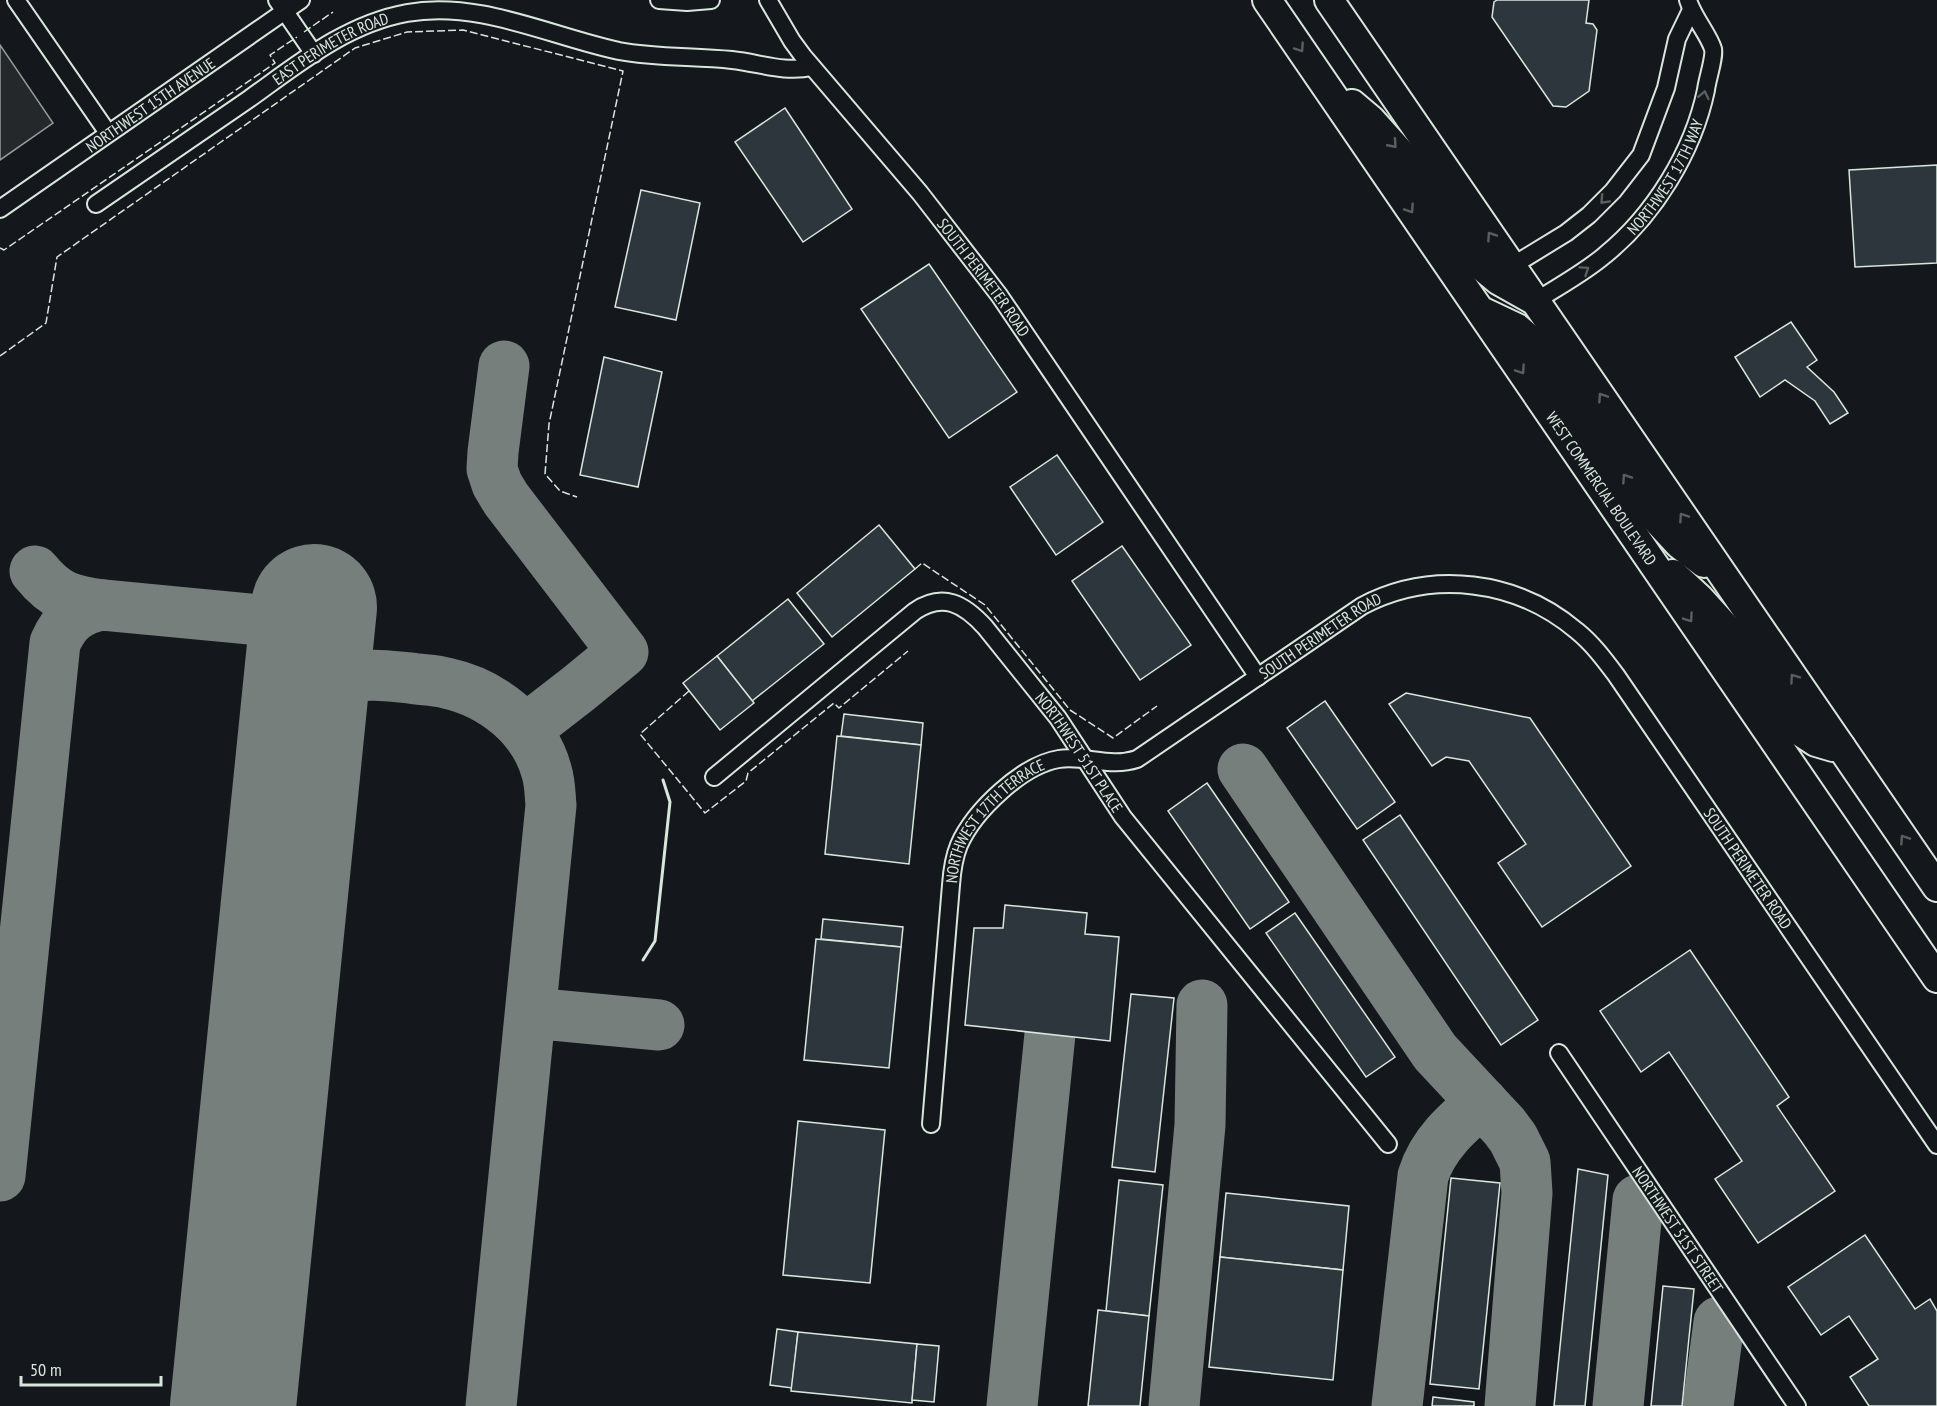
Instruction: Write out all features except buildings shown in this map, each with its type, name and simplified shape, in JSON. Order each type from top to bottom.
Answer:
[{"type":"highway","name":"WEST COMMERCIAL BOULEVARD","points":[[1267,0],[1937,978]]},
{"type":"highway","points":[[1329,0],[1937,887]]},
{"type":"highway","points":[[1319,76],[1371,120],[1398,150],[1481,266],[1498,280],[1536,301]]},
{"type":"highway","points":[[1481,311],[1517,328],[1534,344],[1652,515],[1679,544],[1725,579]]},
{"type":"highway","points":[[1638,543],[1699,598],[1729,631],[1796,729],[1816,742],[1841,747]]},
{"type":"street","points":[[16,0],[108,133]]},
{"type":"street","name":"NORTHWEST 15TH AVENUE","points":[[0,209],[108,133],[281,5],[301,0]]},
{"type":"street","points":[[659,0],[687,2],[711,0]]},
{"type":"street","name":"SOUTH PERIMETER ROAD","points":[[768,0],[792,41],[812,67],[914,185],[999,295],[1258,677],[1362,606],[1386,595],[1417,588],[1467,584],[1496,588],[1540,606],[1567,622],[1589,642],[1616,675],[1937,1145]]},
{"type":"street","points":[[281,5],[314,54]]},
{"type":"street","name":"NORTHWEST 17TH WAY","points":[[1512,266],[1566,233],[1589,215],[1613,191],[1641,155],[1666,88],[1677,39],[1690,5]]},
{"type":"street","name":"NORTHWEST 17TH WAY","points":[[1536,301],[1592,265],[1616,246],[1647,211],[1675,171],[1703,103],[1713,50],[1690,5]]},
{"type":"street","name":"EAST PERIMETER ROAD","points":[[96,204],[338,38],[366,24],[408,12],[441,9],[485,14],[622,51],[720,59],[786,70],[812,67]]},
{"type":"street","name":"NORTHWEST 51ST PLACE","points":[[714,777],[923,606],[940,601],[958,605],[976,618],[1058,718],[1124,817],[1388,1144]]},
{"type":"street","name":"NORTHWEST 17TH TERRACE","points":[[931,1124],[951,885],[958,846],[964,834],[978,816],[1019,777],[1050,762],[1068,759],[1110,764],[1137,759],[1258,677]]},
{"type":"street","name":"NORTHWEST 51ST STREET","points":[[1559,1053],[1797,1406]]},
{"type":"shaded area","points":[[0,45],[53,123],[0,160]]},
{"type":"taxiway","points":[[504,366],[493,452],[492,469],[497,484],[506,499],[623,652],[525,730]]},
{"type":"taxiway","points":[[35,571],[57,592],[82,602],[103,605]]},
{"type":"taxiway","points":[[0,1176],[55,643],[59,635],[73,617],[86,609],[103,605],[312,625]]},
{"type":"taxiway","points":[[301,736],[318,706],[342,682],[358,676],[376,675],[437,681],[480,695],[509,714],[533,741],[547,773],[551,805],[491,1406]]},
{"type":"taxiway","points":[[1243,769],[1435,1052],[1504,1126],[1525,1162],[1527,1193],[1510,1406]]},
{"type":"taxiway","points":[[1174,1406],[1200,1125],[1202,1005]]},
{"type":"taxiway","points":[[531,1013],[659,1025]]},
{"type":"taxiway","points":[[1012,1406],[1050,1034]]},
{"type":"taxiway","points":[[1397,1406],[1423,1176],[1439,1144],[1482,1102]]},
{"type":"taxiway","points":[[1618,1406],[1638,1200]]},
{"type":"taxiway","points":[[1708,1406],[1719,1322]]},
{"type":"runway","points":[[233,1406],[314,607]]},
{"type":"fence","points":[[304,32],[333,12]]},
{"type":"fence","points":[[0,356],[46,323],[57,257],[355,48],[407,32],[463,30],[623,71],[549,424],[545,474],[560,491],[577,497]]},
{"type":"fence","points":[[0,248],[4,250],[275,63],[270,55],[297,37]]},
{"type":"fence","points":[[915,569],[922,563],[985,605],[1070,710],[1113,738],[1157,706]]},
{"type":"fence","points":[[689,691],[640,734],[705,813],[746,781],[748,773],[834,703],[839,708],[908,651]]},
{"type":"wall","points":[[643,960],[655,941],[670,802],[663,780]]}]
